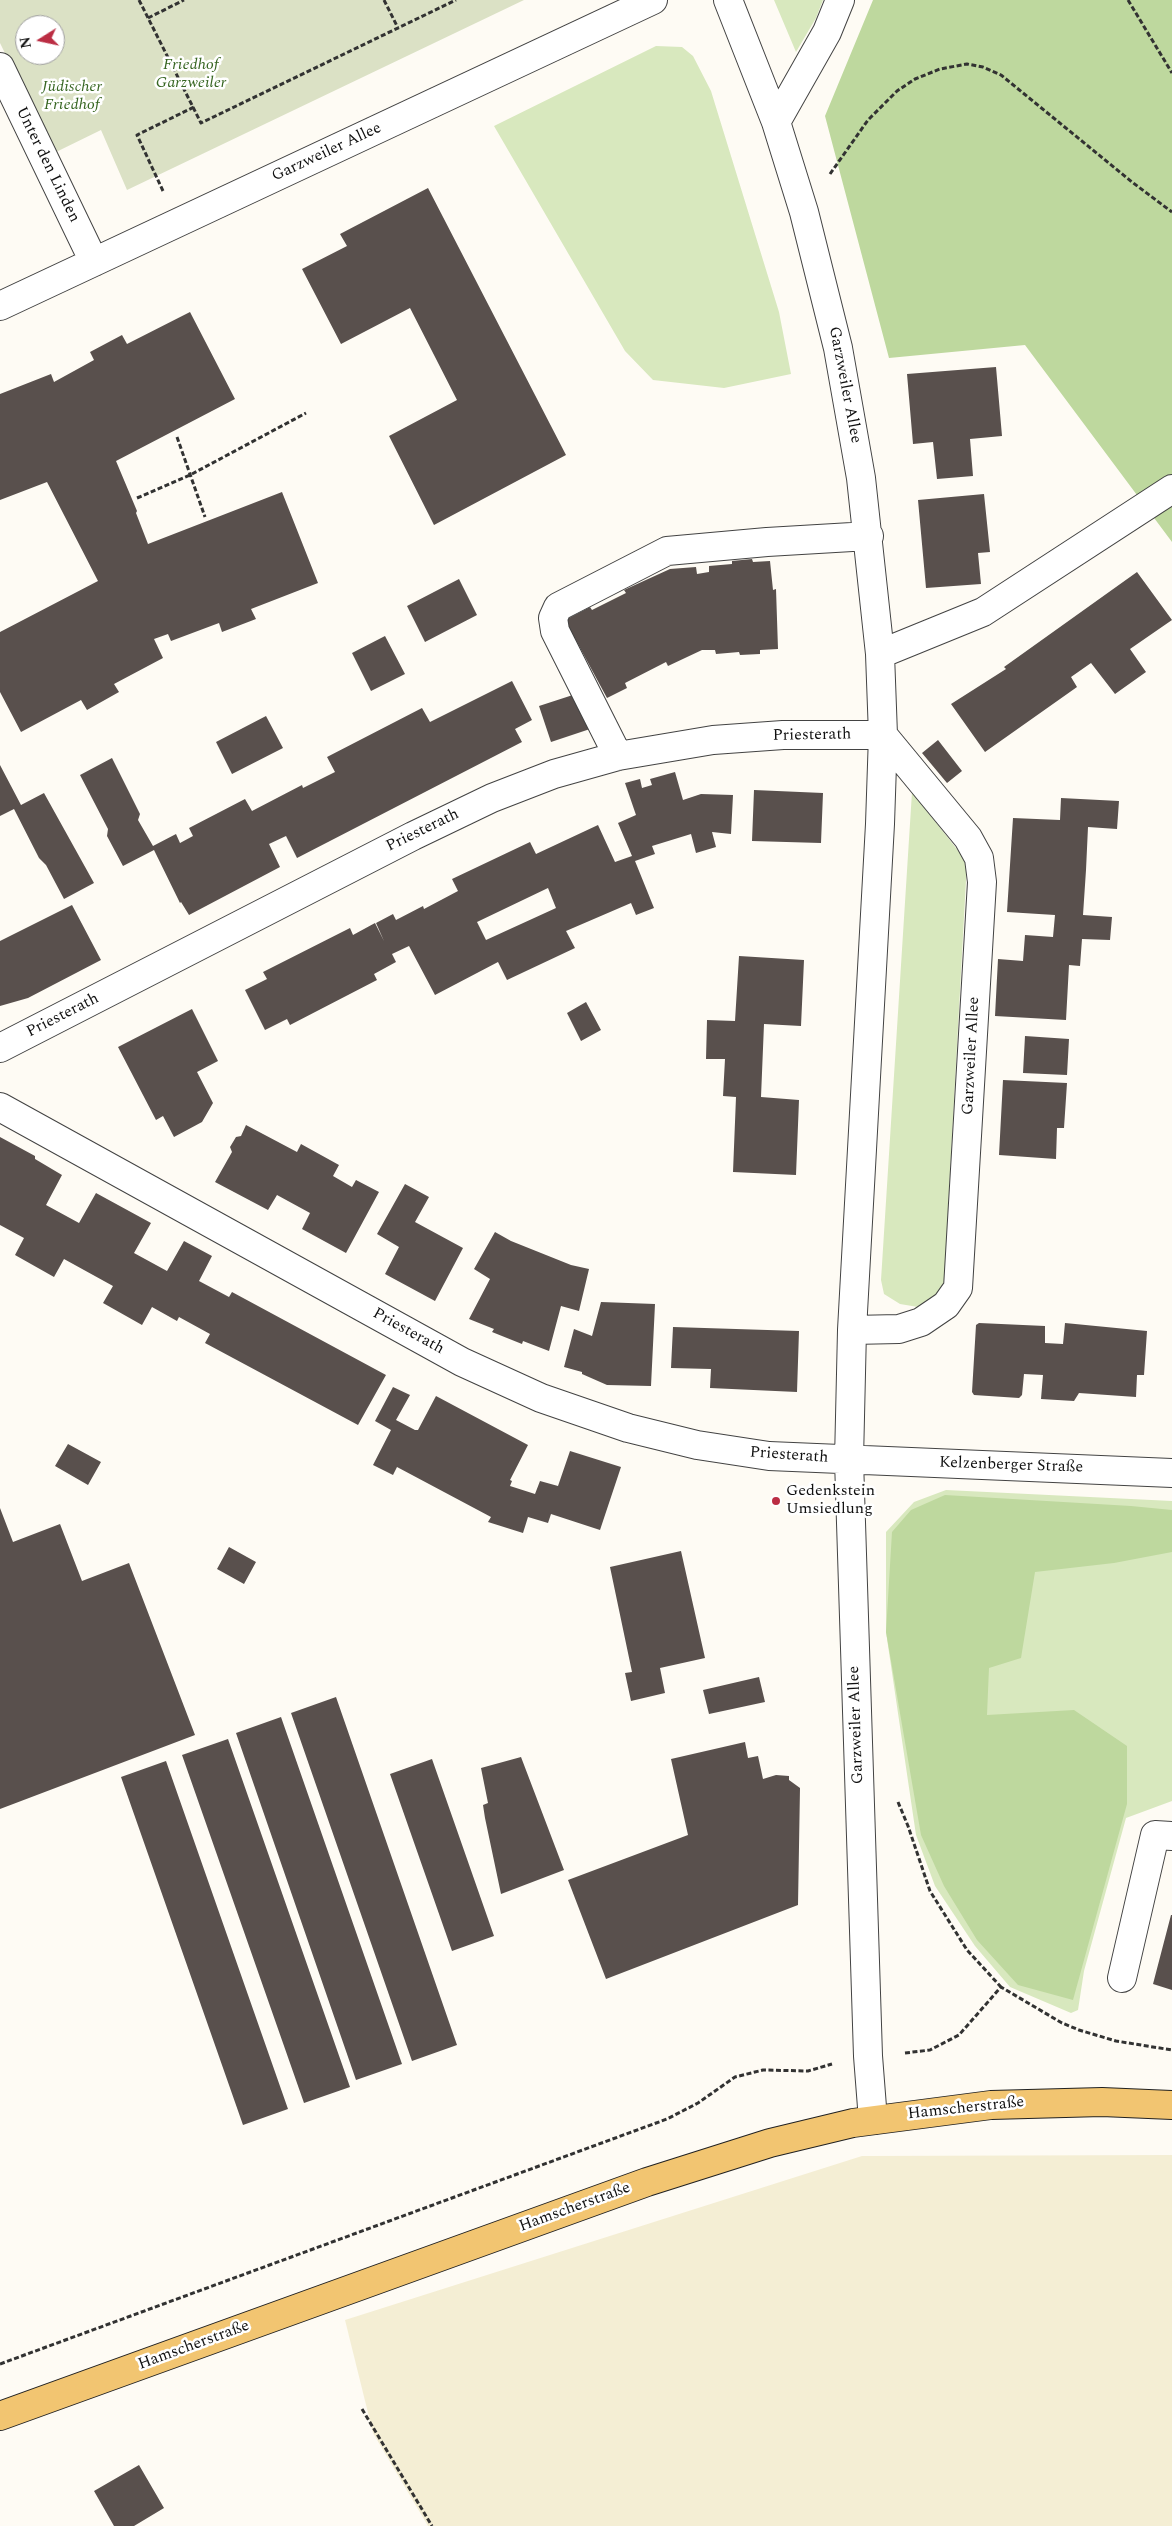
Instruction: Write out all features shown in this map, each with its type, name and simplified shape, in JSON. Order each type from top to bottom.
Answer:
[{"type":"main road","name":"Hamscherstraße","points":[[0,2416],[665,2175],[770,2143],[873,2120],[957,2108],[1029,2103],[1102,2102],[1172,2105]]},
{"type":"street","name":"Garzweiler Allee","points":[[0,306],[653,0]]},
{"type":"street","name":"Garzweiler Allee","points":[[728,0],[776,122],[804,212],[840,357],[852,415],[869,536],[880,654],[883,735],[875,934],[852,1330],[849,1460],[868,2056],[873,2120]]},
{"type":"street","points":[[776,122],[830,27],[840,0]]},
{"type":"street","name":"Unter den Linden","points":[[0,67],[94,262]]},
{"type":"street","points":[[880,654],[983,612],[1172,489]]},
{"type":"street","points":[[618,756],[555,631],[553,618],[558,607],[667,552],[767,542],[869,536]]},
{"type":"street","name":"Garzweiler Allee","points":[[852,1330],[899,1329],[921,1322],[946,1306],[958,1288],[981,892],[980,870],[974,848],[883,735]]},
{"type":"street","name":"Priesterath","points":[[0,1048],[450,817],[492,798],[554,774],[618,756],[679,745],[748,737],[883,735]]},
{"type":"street","name":"Priesterath","points":[[0,1107],[462,1362],[541,1398],[628,1428],[697,1445],[769,1456],[849,1460]]},
{"type":"street","name":"Kelzenberger Straße","points":[[849,1460],[1172,1473]]},
{"type":"street","points":[[1122,1978],[1155,1835],[1172,1836]]},
{"type":"path","points":[[139,0],[201,123],[456,0]]},
{"type":"path","points":[[148,18],[184,0]]},
{"type":"path","points":[[384,0],[398,28]]},
{"type":"path","points":[[1128,0],[1172,73]]},
{"type":"path","points":[[804,212],[882,103],[915,80],[940,69],[967,64],[983,67],[1001,75],[1132,182],[1172,212]]},
{"type":"path","points":[[178,223],[137,135],[194,107]]},
{"type":"path","points":[[137,498],[190,475],[306,413]]},
{"type":"path","points":[[177,437],[205,517]]},
{"type":"path","points":[[896,1799],[908,1826],[930,1892],[967,1950],[1001,1987],[1062,2023],[1079,2030],[1116,2041],[1172,2050]]},
{"type":"path","points":[[0,2364],[667,2119],[698,2103],[735,2077],[763,2070],[808,2071],[868,2056],[922,2052],[950,2041],[969,2026],[1001,1987]]},
{"type":"path","points":[[362,2409],[432,2526]]},
{"type":"shaded area","points":[[1172,2155],[1172,2526],[428,2526],[373,2433],[345,2320],[862,2156]]},
{"type":"green space","name":"Friedhof Garzweiler","points":[[0,0],[524,0],[127,190],[101,130],[54,153],[0,43]]},
{"type":"green space","points":[[774,0],[823,0],[816,18],[796,52]]},
{"type":"green space","points":[[873,0],[1172,0],[1172,542],[1025,345],[889,358],[825,116]]},
{"type":"green space","points":[[656,46],[682,47],[693,56],[711,91],[779,312],[791,374],[724,388],[653,380],[625,351],[494,126]]},
{"type":"green space","points":[[912,792],[967,862],[944,1284],[933,1300],[918,1307],[900,1304],[884,1294],[881,1280]]},
{"type":"green space","points":[[946,1490],[1172,1501],[1172,1801],[1126,1818],[1084,1971],[1078,2010],[1071,2013],[1010,1987],[975,1946],[935,1886],[916,1835],[886,1632],[886,1532],[914,1502]]},
{"type":"green space","points":[[945,1495],[1172,1510],[1172,1552],[1114,1563],[1035,1572],[1021,1658],[989,1668],[987,1715],[1074,1710],[1127,1746],[1127,1804],[1073,2000],[1018,1985],[977,1940],[944,1886],[921,1835],[886,1632],[892,1532],[911,1510]]},
{"type":"building","points":[[428,188],[566,455],[434,525],[389,436],[457,400],[410,308],[341,344],[302,269],[347,246],[340,234]]},
{"type":"building","points":[[190,312],[235,399],[116,461],[137,511],[136,513],[148,544],[282,492],[318,583],[251,609],[256,619],[222,632],[219,623],[171,641],[168,634],[154,639],[163,658],[114,684],[119,692],[87,710],[81,700],[21,732],[0,692],[0,632],[98,581],[47,482],[0,500],[0,394],[51,374],[54,382],[94,360],[90,352],[122,335],[127,344]]},
{"type":"building","points":[[996,367],[1002,436],[970,439],[973,476],[937,479],[933,442],[913,444],[907,374]]},
{"type":"building","points":[[984,494],[990,552],[978,553],[981,584],[926,588],[918,500]]},
{"type":"building","points":[[752,559],[753,562],[770,561],[773,590],[776,589],[778,649],[760,650],[760,654],[740,655],[739,652],[716,654],[715,650],[702,650],[668,666],[666,662],[625,683],[627,688],[607,698],[565,620],[590,607],[592,610],[626,593],[624,590],[670,569],[696,567],[697,574],[709,572],[709,566],[732,564],[732,561]]},
{"type":"building","points":[[1137,572],[1172,620],[1130,649],[1146,672],[1115,694],[1091,663],[1071,677],[1077,687],[985,752],[951,704],[1006,669],[1004,667]]},
{"type":"building","points":[[459,579],[477,615],[425,642],[407,606]]},
{"type":"building","points":[[385,636],[405,674],[371,691],[352,653]]},
{"type":"building","points":[[512,681],[532,720],[515,729],[522,742],[297,858],[286,836],[269,844],[280,867],[189,915],[180,903],[154,850],[123,866],[107,836],[108,829],[80,775],[112,758],[140,814],[138,820],[153,846],[176,834],[180,843],[193,836],[189,828],[245,799],[252,811],[302,785],[303,788],[335,772],[327,757],[422,708],[430,722]]},
{"type":"building","points":[[579,693],[590,729],[551,742],[539,706]]},
{"type":"building","points":[[266,716],[283,748],[232,774],[216,742]]},
{"type":"building","points":[[938,740],[962,771],[947,783],[922,753]]},
{"type":"building","points":[[0,765],[21,805],[44,793],[94,883],[64,899],[46,865],[39,858],[14,809],[0,816]]},
{"type":"building","points":[[675,772],[683,800],[701,794],[733,795],[731,834],[712,832],[716,847],[696,853],[691,834],[652,846],[655,854],[635,861],[654,908],[636,915],[631,903],[566,931],[575,948],[507,980],[498,962],[435,995],[409,946],[392,954],[396,962],[374,974],[377,980],[290,1025],[287,1019],[265,1030],[245,990],[267,979],[263,972],[350,928],[353,935],[375,923],[384,941],[376,923],[393,914],[396,920],[423,906],[424,909],[458,891],[452,879],[530,842],[536,854],[598,825],[615,862],[632,856],[618,823],[636,815],[625,783],[640,779],[642,788],[652,785],[650,779]],"holes":[[[548,888],[556,908],[486,940],[477,922]]]},
{"type":"building","points":[[754,790],[823,793],[821,843],[752,841]]},
{"type":"building","points":[[1061,798],[1119,801],[1117,829],[1088,827],[1083,915],[1112,917],[1110,940],[1082,939],[1080,966],[1069,965],[1066,1020],[995,1016],[998,959],[1023,961],[1025,935],[1053,937],[1055,915],[1007,912],[1013,818],[1060,820]]},
{"type":"building","points":[[72,905],[101,960],[28,998],[0,1006],[0,941]]},
{"type":"building","points":[[739,956],[804,960],[801,1026],[764,1024],[761,1097],[799,1100],[796,1175],[733,1172],[736,1097],[723,1096],[725,1059],[706,1059],[707,1020],[735,1021]]},
{"type":"building","points":[[586,1002],[601,1030],[581,1041],[567,1013]]},
{"type":"building","points":[[192,1009],[218,1061],[197,1072],[213,1103],[202,1122],[174,1137],[163,1116],[156,1120],[118,1047]]},
{"type":"building","points":[[1025,1036],[1069,1039],[1067,1075],[1023,1073]]},
{"type":"building","points":[[1003,1080],[1067,1083],[1064,1128],[1057,1128],[1056,1159],[999,1155]]},
{"type":"building","points":[[246,1125],[297,1152],[301,1144],[339,1165],[333,1176],[352,1187],[356,1180],[379,1192],[346,1253],[302,1229],[310,1213],[277,1195],[268,1210],[215,1182],[232,1152],[230,1147],[236,1137],[241,1136]]},
{"type":"building","points":[[0,1137],[35,1156],[35,1159],[62,1175],[46,1205],[79,1223],[96,1193],[151,1223],[134,1253],[167,1271],[184,1241],[212,1256],[199,1281],[229,1297],[232,1292],[386,1375],[358,1425],[205,1343],[210,1334],[179,1317],[177,1321],[152,1307],[142,1325],[103,1303],[113,1286],[64,1259],[54,1277],[15,1255],[24,1238],[0,1225]]},
{"type":"building","points":[[405,1184],[429,1197],[415,1222],[463,1248],[435,1301],[385,1274],[399,1247],[377,1234]]},
{"type":"building","points":[[495,1232],[511,1241],[571,1265],[589,1269],[579,1311],[561,1306],[549,1351],[523,1341],[522,1344],[492,1332],[494,1329],[469,1319],[490,1279],[474,1269]]},
{"type":"building","points":[[601,1302],[655,1304],[651,1386],[607,1385],[582,1374],[582,1372],[564,1367],[574,1329],[592,1336]]},
{"type":"building","points":[[979,1323],[1045,1326],[1045,1343],[1063,1344],[1065,1323],[1147,1331],[1144,1375],[1137,1375],[1136,1397],[1079,1393],[1074,1401],[1041,1399],[1043,1375],[1024,1374],[1022,1395],[1019,1398],[974,1395],[972,1392],[976,1325]]},
{"type":"building","points":[[673,1327],[799,1331],[797,1392],[710,1388],[711,1369],[671,1368]]},
{"type":"building","points":[[393,1387],[410,1395],[396,1420],[415,1430],[418,1430],[436,1396],[528,1445],[510,1480],[512,1481],[510,1486],[535,1494],[540,1481],[558,1486],[570,1451],[621,1467],[600,1530],[551,1514],[548,1523],[528,1517],[523,1533],[488,1522],[491,1517],[397,1467],[393,1475],[373,1465],[391,1430],[375,1421]]},
{"type":"building","points":[[68,1444],[101,1462],[88,1485],[55,1466]]},
{"type":"building","points":[[0,1508],[13,1542],[60,1524],[82,1581],[129,1563],[195,1735],[0,1809]]},
{"type":"building","points":[[229,1547],[256,1562],[244,1584],[217,1569]]},
{"type":"building","points":[[681,1551],[705,1658],[660,1668],[665,1693],[631,1701],[625,1673],[632,1672],[610,1567]]},
{"type":"building","points":[[759,1677],[765,1702],[709,1714],[703,1690]]},
{"type":"building","points":[[336,1697],[457,2045],[412,2061],[291,1713]]},
{"type":"building","points":[[281,1717],[402,2064],[356,2080],[236,1733]]},
{"type":"building","points":[[228,1739],[350,2087],[304,2103],[182,1755]]},
{"type":"building","points":[[745,1742],[748,1758],[758,1756],[763,1779],[776,1775],[789,1776],[789,1780],[800,1788],[798,1905],[606,1979],[568,1880],[688,1835],[671,1759]]},
{"type":"building","points":[[521,1757],[564,1870],[501,1894],[485,1818],[483,1805],[488,1803],[481,1768]]},
{"type":"building","points":[[432,1759],[494,1936],[452,1951],[390,1774]]},
{"type":"building","points":[[166,1761],[288,2109],[243,2125],[121,1777]]},
{"type":"building","points":[[1172,1915],[1172,1990],[1153,1984]]},
{"type":"building","points":[[139,2465],[164,2508],[134,2526],[114,2526],[94,2491]]},
{"type":"place","name":"Gedenkstein Umsiedlung","points":[[776,1501]]},
{"type":"park label","name":"Jüdischer Friedhof","points":[[72,97]]}]
